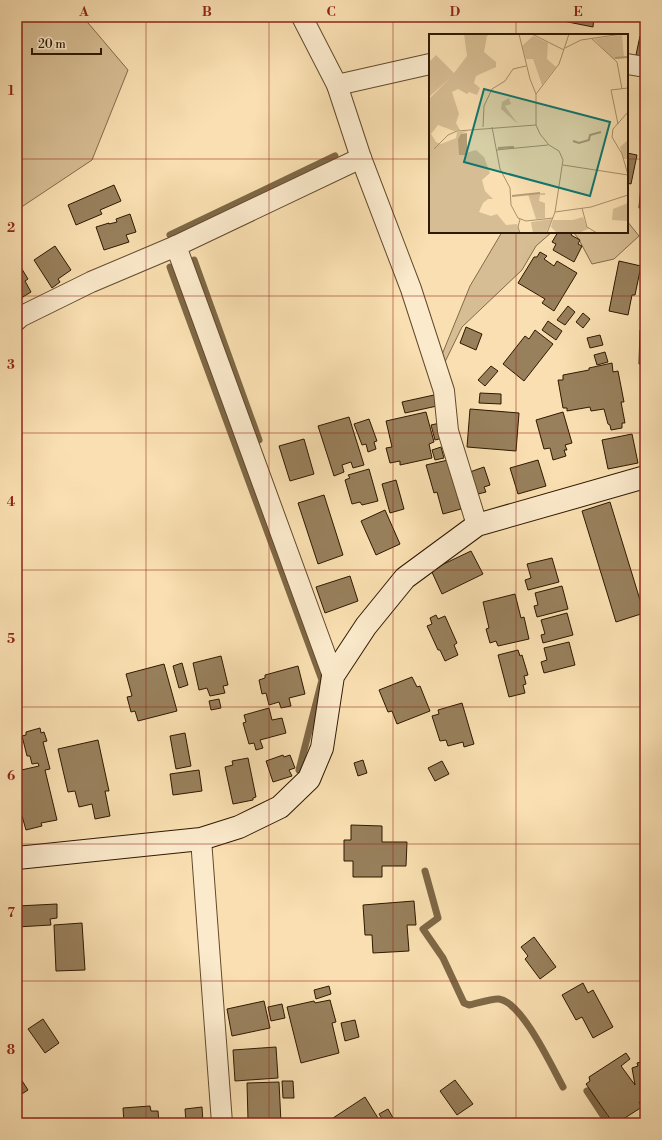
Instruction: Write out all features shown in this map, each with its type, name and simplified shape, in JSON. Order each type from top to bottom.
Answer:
[{"type":"street","points":[[302,17],[337,85],[361,158],[411,289],[444,391],[448,431],[476,525]]},
{"type":"street","points":[[337,85],[429,64]]},
{"type":"street","points":[[628,64],[645,67]]},
{"type":"street","points":[[17,320],[91,282],[176,246],[361,158]]},
{"type":"street","points":[[176,246],[333,676]]},
{"type":"street","points":[[17,858],[201,839],[239,827],[280,807],[309,779],[322,748],[333,676],[366,626],[405,578],[476,525],[645,477]]},
{"type":"street","points":[[201,839],[222,1123]]},
{"type":"shaded area","points":[[17,17],[83,17],[128,70],[92,160],[17,210]]},
{"type":"shaded area","points":[[628,222],[639,236],[614,259],[592,264],[574,233],[628,233]]},
{"type":"shaded area","points":[[501,233],[551,233],[536,246],[522,270],[462,327],[443,366],[441,357],[470,286]]},
{"type":"building","points":[[558,17],[594,17],[593,27],[558,20]]},
{"type":"building","points":[[640,36],[645,37],[645,57],[636,55]]},
{"type":"building","points":[[628,153],[637,155],[631,184],[628,183]]},
{"type":"building","points":[[114,185],[121,201],[100,210],[102,214],[76,225],[68,205]]},
{"type":"building","points":[[641,185],[645,186],[645,208],[639,208]]},
{"type":"building","points":[[130,214],[136,232],[126,235],[129,242],[104,250],[96,227],[117,222],[116,219]]},
{"type":"building","points":[[557,233],[572,233],[571,235],[580,240],[578,244],[582,246],[574,262],[553,250],[556,244],[552,242]]},
{"type":"building","points":[[55,246],[71,270],[58,279],[60,282],[52,288],[34,260]]},
{"type":"building","points":[[540,252],[547,256],[544,259],[554,266],[557,261],[577,273],[554,311],[542,303],[545,299],[518,283],[534,257],[537,257]]},
{"type":"building","points":[[17,261],[28,279],[25,281],[31,292],[18,300]]},
{"type":"building","points":[[619,261],[641,266],[635,295],[632,295],[628,315],[609,311]]},
{"type":"building","points":[[568,306],[575,312],[565,325],[557,320]]},
{"type":"building","points":[[583,313],[590,319],[583,328],[576,322]]},
{"type":"building","points":[[548,321],[562,331],[556,340],[542,330]]},
{"type":"building","points":[[466,327],[482,334],[476,350],[460,343]]},
{"type":"building","points":[[535,330],[553,344],[524,381],[503,364],[525,336],[529,339]]},
{"type":"building","points":[[640,330],[645,331],[645,364],[639,364]]},
{"type":"building","points":[[600,335],[603,345],[590,348],[587,338]]},
{"type":"building","points":[[605,352],[608,362],[597,365],[594,355]]},
{"type":"building","points":[[612,363],[613,372],[618,371],[624,402],[621,402],[625,423],[622,423],[622,428],[611,430],[604,409],[591,411],[590,407],[567,411],[567,408],[563,408],[558,380],[563,380],[563,375],[589,370],[589,368]]},
{"type":"building","points":[[491,366],[498,371],[485,386],[478,380]]},
{"type":"building","points":[[480,393],[501,394],[501,404],[479,403]]},
{"type":"building","points":[[434,395],[437,406],[405,413],[402,402]]},
{"type":"building","points":[[470,409],[519,413],[516,451],[467,447]]},
{"type":"building","points":[[426,412],[434,442],[429,444],[432,458],[400,465],[400,461],[390,463],[386,448],[392,447],[386,421]]},
{"type":"building","points":[[563,412],[572,443],[565,445],[567,450],[564,450],[566,456],[553,460],[550,448],[544,449],[536,420]]},
{"type":"building","points":[[349,417],[364,465],[353,468],[351,462],[342,465],[344,472],[334,476],[318,426]]},
{"type":"building","points":[[369,419],[377,441],[374,442],[376,449],[368,452],[366,444],[362,445],[354,424]]},
{"type":"building","points":[[440,423],[443,438],[435,440],[431,425]]},
{"type":"building","points":[[632,434],[638,463],[608,469],[602,440]]},
{"type":"building","points":[[304,439],[314,474],[290,481],[279,446]]},
{"type":"building","points":[[441,447],[444,458],[435,460],[432,450]]},
{"type":"building","points":[[448,460],[461,509],[443,514],[437,492],[434,493],[426,465]]},
{"type":"building","points":[[538,460],[546,486],[518,494],[510,468]]},
{"type":"building","points":[[484,467],[490,485],[484,487],[486,492],[478,494],[476,489],[473,490],[467,473]]},
{"type":"building","points":[[369,469],[378,501],[362,505],[360,502],[352,504],[345,480],[350,478],[348,475]]},
{"type":"building","points":[[396,480],[404,509],[390,513],[382,484]]},
{"type":"building","points":[[324,495],[343,555],[318,564],[298,503]]},
{"type":"building","points":[[610,502],[644,613],[616,622],[582,511]]},
{"type":"building","points":[[385,510],[400,544],[376,555],[361,521]]},
{"type":"building","points":[[471,551],[483,574],[442,594],[431,570]]},
{"type":"building","points":[[552,558],[559,582],[528,590],[525,580],[531,578],[527,564]]},
{"type":"building","points":[[350,576],[358,601],[325,613],[316,587]]},
{"type":"building","points":[[562,586],[568,609],[537,617],[534,606],[538,605],[535,593]]},
{"type":"building","points":[[515,594],[521,618],[524,617],[529,639],[498,646],[496,641],[490,643],[486,629],[489,628],[483,602]]},
{"type":"building","points":[[567,613],[573,635],[543,643],[541,635],[545,634],[541,620]]},
{"type":"building","points":[[436,615],[438,619],[445,616],[457,643],[454,645],[458,655],[445,661],[427,626],[432,624],[430,618]]},
{"type":"building","points":[[569,642],[575,665],[544,673],[541,662],[547,660],[544,648]]},
{"type":"building","points":[[518,650],[520,656],[522,655],[528,675],[524,676],[526,684],[523,685],[525,693],[509,697],[498,655]]},
{"type":"building","points":[[221,656],[228,685],[223,686],[225,693],[210,696],[207,688],[199,690],[193,663]]},
{"type":"building","points":[[182,663],[188,685],[179,688],[173,666]]},
{"type":"building","points":[[164,664],[177,711],[138,721],[135,711],[131,712],[127,697],[132,696],[126,674]]},
{"type":"building","points":[[298,666],[305,694],[289,698],[291,706],[281,708],[279,702],[269,705],[266,693],[262,694],[259,680],[265,678],[265,675]]},
{"type":"building","points":[[412,677],[417,687],[420,686],[430,711],[397,724],[392,711],[388,712],[379,690]]},
{"type":"building","points":[[219,699],[221,708],[211,710],[209,701]]},
{"type":"building","points":[[462,703],[474,744],[464,747],[463,742],[448,746],[446,740],[440,741],[432,716],[439,714],[438,710]]},
{"type":"building","points":[[269,708],[272,720],[282,718],[286,733],[260,740],[263,748],[256,750],[254,743],[249,744],[243,723],[246,722],[244,715]]},
{"type":"building","points":[[40,728],[41,733],[44,732],[47,741],[43,742],[50,769],[45,770],[57,820],[41,823],[42,826],[26,830],[22,816],[17,817],[17,801],[20,800],[17,788],[17,771],[39,766],[38,763],[32,764],[30,756],[27,756],[22,736],[26,735],[26,732]]},
{"type":"building","points":[[185,733],[191,766],[176,769],[170,736]]},
{"type":"building","points":[[98,740],[109,791],[105,791],[110,816],[95,819],[92,804],[79,807],[75,791],[68,792],[58,749]]},
{"type":"building","points":[[283,755],[284,757],[290,755],[295,768],[289,770],[292,776],[273,782],[266,761]]},
{"type":"building","points":[[248,758],[256,797],[253,798],[253,800],[233,804],[225,767],[233,765],[232,761]]},
{"type":"building","points":[[363,760],[367,773],[358,776],[354,763]]},
{"type":"building","points":[[442,761],[449,774],[435,781],[428,768]]},
{"type":"building","points":[[199,770],[202,791],[173,795],[170,774]]},
{"type":"building","points":[[351,825],[382,826],[382,842],[407,842],[406,866],[382,866],[382,877],[353,877],[353,861],[344,861],[344,840],[351,840]]},
{"type":"building","points":[[414,901],[416,925],[407,925],[409,951],[373,953],[372,935],[365,935],[363,905]]},
{"type":"building","points":[[57,904],[57,918],[50,919],[51,925],[17,927],[17,906]]},
{"type":"building","points":[[82,923],[85,970],[56,971],[54,925]]},
{"type":"building","points":[[534,937],[556,967],[540,979],[525,959],[528,956],[521,947]]},
{"type":"building","points":[[583,983],[588,993],[593,990],[613,1027],[593,1038],[582,1017],[576,1020],[562,995]]},
{"type":"building","points":[[329,986],[331,994],[316,999],[314,990]]},
{"type":"building","points":[[330,1000],[336,1022],[332,1023],[339,1053],[301,1063],[287,1007],[314,1001],[315,1003]]},
{"type":"building","points":[[264,1001],[270,1028],[232,1036],[227,1009]]},
{"type":"building","points":[[282,1004],[285,1018],[271,1021],[268,1007]]},
{"type":"building","points":[[43,1019],[59,1043],[45,1053],[28,1029]]},
{"type":"building","points":[[355,1020],[359,1037],[345,1041],[341,1023]]},
{"type":"building","points":[[276,1047],[278,1078],[235,1081],[233,1050]]},
{"type":"building","points":[[626,1053],[630,1059],[621,1066],[635,1085],[632,1068],[638,1066],[637,1063],[645,1061],[645,1101],[639,1102],[642,1107],[617,1123],[613,1123],[586,1084],[590,1081],[589,1077]]},
{"type":"building","points":[[17,1073],[28,1090],[17,1097]]},
{"type":"building","points":[[455,1080],[473,1104],[457,1115],[440,1091]]},
{"type":"building","points":[[282,1081],[293,1081],[294,1098],[283,1098]]},
{"type":"building","points":[[279,1082],[281,1123],[254,1123],[253,1119],[248,1120],[247,1083]]},
{"type":"building","points":[[365,1097],[381,1123],[336,1123],[333,1118]]},
{"type":"building","points":[[150,1106],[151,1111],[158,1111],[159,1123],[124,1123],[123,1108]]},
{"type":"building","points":[[202,1107],[203,1123],[171,1123],[186,1122],[185,1109]]},
{"type":"building","points":[[388,1109],[396,1123],[385,1123],[379,1114]]},
{"type":"building","points":[[583,1118],[584,1123],[566,1123]]},
{"type":"waterway","points":[[170,235],[335,156]]},
{"type":"waterway","points":[[194,260],[259,440]]},
{"type":"waterway","points":[[170,267],[322,680],[299,770]]},
{"type":"waterway","points":[[425,871],[438,918],[423,929],[443,958],[464,1003],[469,1005],[496,999],[508,1003],[517,1011],[536,1037],[563,1087]]},
{"type":"waterway","points":[[587,1091],[608,1123]]}]
